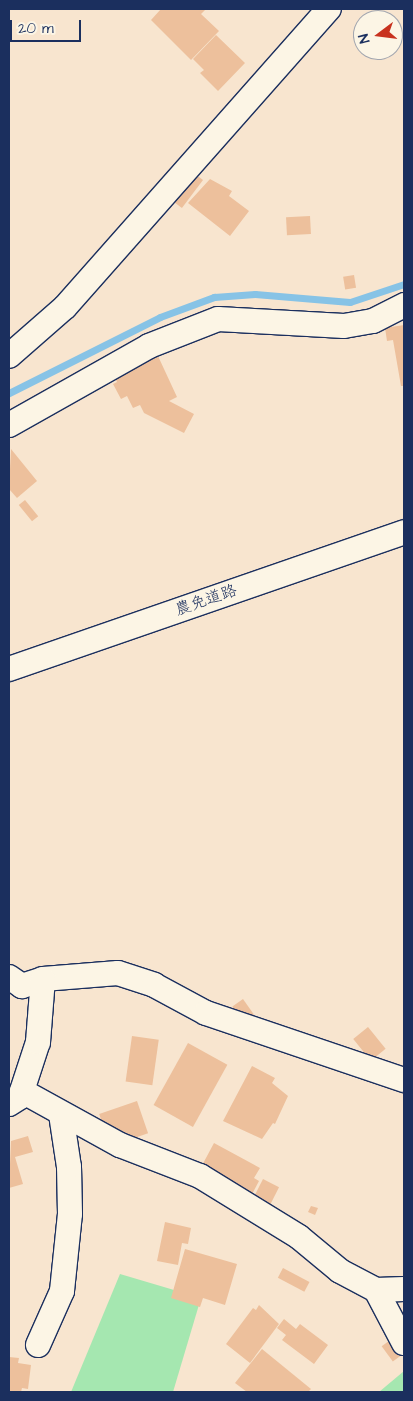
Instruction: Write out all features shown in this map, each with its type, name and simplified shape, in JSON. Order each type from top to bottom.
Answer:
[{"type":"street","points":[[9,356],[65,306],[329,9]]},
{"type":"street","points":[[9,425],[142,350],[218,319],[344,326],[373,322],[404,305]]},
{"type":"street","name":"農免道路","points":[[9,669],[404,532]]},
{"type":"street","points":[[9,977],[22,986],[43,979],[118,973],[154,985],[206,1012],[404,1080]]},
{"type":"street","points":[[43,979],[38,1042],[15,1098],[61,1114],[120,1145],[200,1176],[299,1237],[340,1271],[376,1290],[404,1289]]},
{"type":"street","points":[[38,1345],[62,1291],[70,1214],[69,1167],[61,1114]]},
{"type":"street","points":[[376,1290],[404,1343]]},
{"type":"green space","points":[[120,1274],[201,1298],[173,1392],[71,1392]]},
{"type":"green space","points":[[404,1371],[404,1392],[379,1392]]},
{"type":"building","points":[[161,9],[206,9],[201,14],[219,31],[191,60],[151,20]]},
{"type":"building","points":[[216,35],[245,63],[218,91],[200,73],[204,70],[193,59]]},
{"type":"building","points":[[195,174],[203,180],[182,208],[174,202]]},
{"type":"building","points":[[210,179],[232,191],[229,196],[249,211],[230,236],[188,203]]},
{"type":"building","points":[[310,216],[311,234],[287,235],[286,217]]},
{"type":"building","points":[[354,275],[356,288],[345,290],[343,277]]},
{"type":"building","points":[[404,325],[404,386],[401,386],[393,340],[387,341],[385,328]]},
{"type":"building","points":[[158,356],[177,397],[169,401],[194,414],[184,433],[144,413],[140,405],[133,408],[127,396],[121,399],[113,384],[117,382],[114,376]]},
{"type":"building","points":[[11,449],[37,481],[17,498],[9,489]]},
{"type":"building","points":[[25,500],[38,516],[32,521],[19,505]]},
{"type":"building","points":[[243,999],[254,1015],[243,1022],[232,1006]]},
{"type":"building","points":[[368,1027],[386,1049],[371,1061],[353,1039]]},
{"type":"building","points":[[132,1036],[159,1040],[152,1085],[126,1082]]},
{"type":"building","points":[[188,1043],[227,1065],[193,1127],[154,1105]]},
{"type":"building","points":[[252,1066],[275,1078],[272,1083],[288,1096],[275,1124],[273,1123],[262,1139],[223,1121]]},
{"type":"building","points":[[137,1101],[148,1133],[110,1146],[99,1114]]},
{"type":"building","points":[[28,1136],[33,1152],[15,1157],[23,1184],[9,1188],[11,1141]]},
{"type":"building","points":[[214,1143],[260,1168],[254,1178],[259,1181],[251,1196],[199,1171]]},
{"type":"building","points":[[263,1179],[279,1187],[270,1206],[253,1198]]},
{"type":"building","points":[[311,1206],[318,1208],[315,1215],[308,1212]]},
{"type":"building","points":[[165,1222],[191,1228],[188,1244],[182,1243],[178,1265],[157,1261]]},
{"type":"building","points":[[185,1249],[237,1264],[225,1305],[203,1298],[200,1307],[171,1298]]},
{"type":"building","points":[[283,1268],[309,1282],[304,1292],[278,1278]]},
{"type":"building","points":[[259,1305],[279,1324],[250,1363],[226,1344],[253,1308],[256,1310]]},
{"type":"building","points":[[284,1319],[296,1329],[300,1324],[328,1345],[314,1364],[282,1340],[286,1335],[277,1328]]},
{"type":"building","points":[[393,1338],[404,1353],[393,1362],[382,1346]]},
{"type":"building","points":[[262,1349],[311,1389],[308,1392],[247,1392],[235,1383]]},
{"type":"building","points":[[9,1357],[19,1358],[18,1363],[31,1365],[28,1389],[22,1388],[21,1392],[9,1392]]},
{"type":"waterway","points":[[9,393],[160,317],[214,297],[255,294],[350,302],[404,284]]}]
